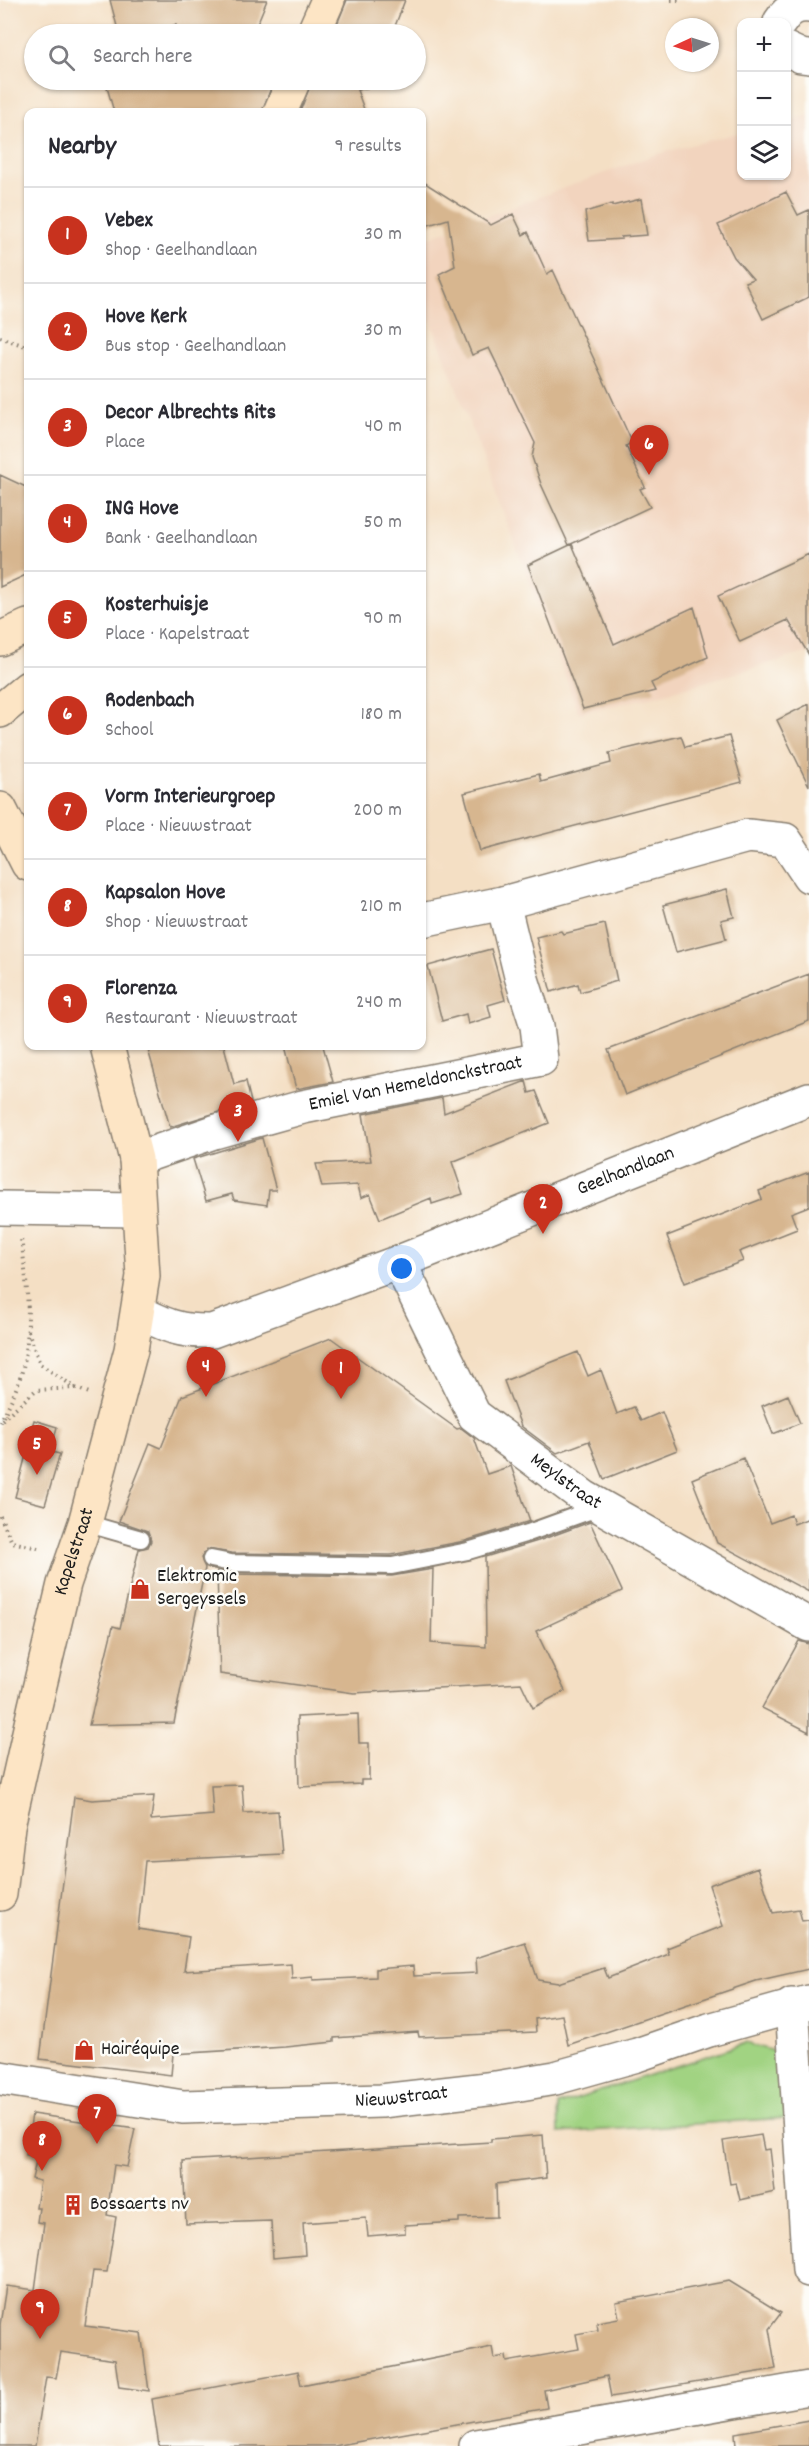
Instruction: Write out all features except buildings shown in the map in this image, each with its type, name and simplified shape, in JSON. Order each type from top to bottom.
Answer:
[{"type":"street","points":[[317,24],[328,0]]},
{"type":"street","points":[[783,18],[793,8],[809,6]]},
{"type":"street","points":[[791,51],[809,57]]},
{"type":"street","points":[[282,108],[290,90]]},
{"type":"street","points":[[0,639],[24,628]]},
{"type":"street","points":[[0,711],[24,691]]},
{"type":"street","points":[[0,809],[24,856]]},
{"type":"street","points":[[426,920],[503,903],[748,836],[785,840],[809,876]]},
{"type":"street","name":"Emiel Van Hemeldonckstraat","points":[[136,1159],[214,1132],[303,1107],[541,1059],[537,1026],[521,976],[503,903]]},
{"type":"street","name":"Kapelstraat","points":[[0,1894],[8,1826],[59,1606],[85,1523],[139,1312],[143,1276],[136,1159],[108,1050]]},
{"type":"street","name":"Geelhandlaan","points":[[139,1312],[165,1325],[189,1332],[212,1331],[399,1262],[809,1099]]},
{"type":"street","points":[[8,1208],[138,1210]]},
{"type":"street","name":"Meylstraat","points":[[399,1262],[474,1415],[584,1497],[809,1625]]},
{"type":"street","name":"Nieuwstraat","points":[[0,2078],[183,2107],[381,2101],[496,2088],[555,2078],[637,2055],[800,2003],[809,2270]]},
{"type":"street","points":[[476,2446],[809,2388]]},
{"type":"lane","points":[[211,1559],[231,1563],[392,1566],[468,1551],[528,1533],[600,1506]]},
{"type":"lane","points":[[85,1523],[141,1539]]},
{"type":"path","points":[[671,0],[682,0]]},
{"type":"path","points":[[0,337],[24,346]]},
{"type":"path","points":[[1,1421],[21,1375],[27,1328],[26,1273],[8,1208]]},
{"type":"path","points":[[27,1328],[40,1364],[76,1388],[117,1404]]},
{"type":"path","points":[[1,1421],[36,1390],[76,1388]]},
{"type":"path","points":[[0,1516],[12,1542],[73,1556]]},
{"type":"shaded area","points":[[809,115],[809,652],[659,695],[579,713],[426,308],[426,239],[657,154],[737,133],[737,180],[791,180],[791,120]]},
{"type":"green space","points":[[746,2043],[780,2053],[786,2118],[559,2133],[558,2105]]},
{"type":"place","name":"Rodenbach","points":[[649,475]]},
{"type":"place","name":"Decor Albrechts Rits","points":[[238,1142]]},
{"type":"place","name":"Hove Kerk","points":[[543,1234]]},
{"type":"place","name":"ING Hove","points":[[206,1397]]},
{"type":"place","name":"Vebex","points":[[341,1399]]},
{"type":"place","name":"Kosterhuisje","points":[[37,1475]]},
{"type":"place","name":"Elektromic Sergeyssels","points":[[140,1589]]},
{"type":"place","name":"Hairéquipe","points":[[84,2050]]},
{"type":"place","name":"Vorm Interieurgroep","points":[[97,2144]]},
{"type":"place","name":"Kapsalon Hove","points":[[42,2171]]},
{"type":"place","name":"Bossaerts nv","points":[[73,2205]]},
{"type":"place","name":"Florenza","points":[[40,2339]]}]
